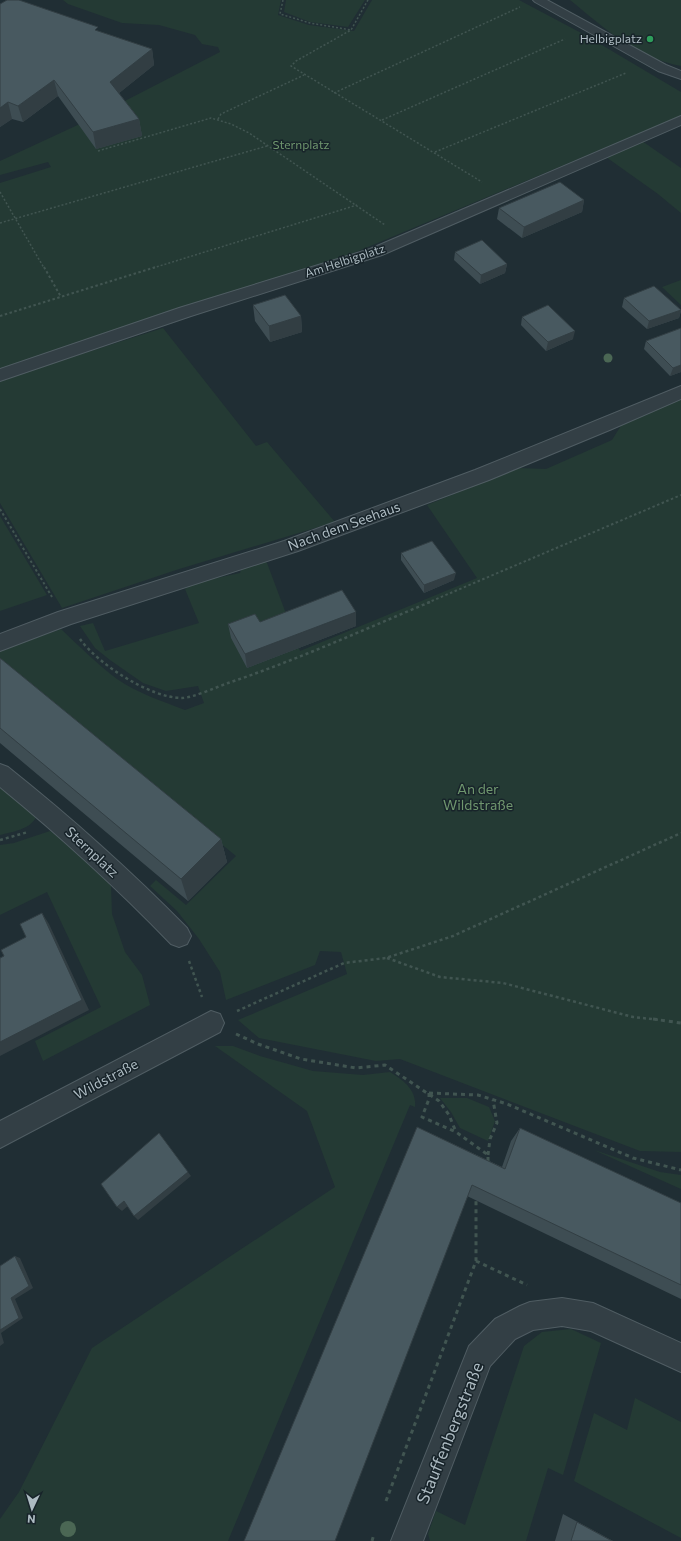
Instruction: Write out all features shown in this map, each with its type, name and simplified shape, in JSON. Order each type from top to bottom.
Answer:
[{"type":"street","name":"Am Helbigplatz","points":[[0,375],[70,353],[185,312],[376,252],[681,120]]},
{"type":"street","name":"Nach dem Seehaus","points":[[0,643],[65,618],[291,546],[482,475],[606,425],[681,392]]},
{"type":"street","name":"Sternplatz","points":[[0,774],[55,818],[133,889],[179,936]]},
{"type":"street","name":"Wildstraße","points":[[0,1135],[211,1023]]},
{"type":"street","name":"Stauffenbergstraße","points":[[407,1541],[479,1356],[505,1329],[530,1316],[562,1312],[593,1317],[681,1358]]},
{"type":"lane","points":[[539,0],[662,68],[681,75]]},
{"type":"path","points":[[283,0],[280,14],[310,24],[351,30]]},
{"type":"path","points":[[368,0],[351,30],[296,61],[290,66],[382,120],[504,196]]},
{"type":"path","points":[[334,93],[523,6]]},
{"type":"path","points":[[382,120],[568,38]]},
{"type":"path","points":[[434,153],[629,72]]},
{"type":"path","points":[[218,119],[221,114],[304,75]]},
{"type":"path","points":[[98,151],[211,118],[224,120],[268,146],[357,205],[404,240]]},
{"type":"path","points":[[0,223],[268,146]]},
{"type":"path","points":[[0,192],[61,297]]},
{"type":"path","points":[[0,316],[357,205]]},
{"type":"path","points":[[0,509],[65,618],[85,646],[124,678],[160,695],[184,698],[277,667],[681,495]]},
{"type":"path","points":[[211,1023],[344,963],[386,958],[453,936],[681,833]]},
{"type":"path","points":[[179,936],[211,1023],[258,1044],[300,1059],[356,1068],[385,1065],[429,1092],[439,1101],[449,1115],[456,1132]]},
{"type":"path","points":[[386,958],[440,977],[502,982],[633,1017],[681,1023]]},
{"type":"path","points":[[429,1092],[478,1095],[633,1158],[681,1170]]},
{"type":"path","points":[[429,1092],[429,1100],[422,1117],[456,1132],[488,1155]]},
{"type":"path","points":[[487,1168],[490,1139],[496,1123],[493,1100]]},
{"type":"path","points":[[385,1504],[476,1261],[476,1200]]},
{"type":"path","points":[[372,1541],[377,1526]]},
{"type":"green space","name":"Sternplatz","points":[[63,0],[281,0],[278,15],[309,25],[354,31],[372,0],[519,0],[585,35],[681,92],[681,116],[344,257],[0,369],[0,183],[51,167],[48,162],[0,175],[0,161],[82,123],[220,52],[218,47],[202,44],[195,35],[159,25],[122,23],[68,4]]},
{"type":"green space","points":[[286,0],[365,0],[348,27],[310,22],[284,12]]},
{"type":"green space","name":"Helbigplatz","points":[[570,0],[681,0],[681,66],[665,62],[635,49],[608,31]]},
{"type":"green space","points":[[642,141],[681,168],[681,213],[658,194],[606,157]]},
{"type":"green space","points":[[681,280],[681,305],[662,287]]},
{"type":"green space","points":[[163,328],[256,446],[267,442],[335,522],[176,570],[62,608],[0,503],[0,380]]},
{"type":"green space","name":"An der Wildstraße","points":[[681,396],[681,1152],[640,1151],[400,1059],[376,1061],[259,1038],[238,1020],[347,974],[341,952],[320,951],[315,965],[226,1000],[220,972],[199,939],[177,911],[150,886],[156,880],[186,905],[236,856],[10,672],[0,679],[0,651],[61,629],[88,655],[125,684],[185,710],[204,703],[198,686],[166,691],[143,683],[95,648],[80,626],[93,623],[105,651],[199,623],[185,589],[194,583],[240,573],[242,566],[264,560],[267,563],[300,651],[477,578],[427,505],[518,468],[546,469],[612,440],[622,424]]},
{"type":"green space","points":[[0,516],[47,595],[0,611]]},
{"type":"green space","points":[[0,786],[36,817],[34,821],[26,827],[0,835]]},
{"type":"green space","points":[[50,831],[69,844],[97,870],[111,886],[112,914],[125,952],[142,975],[150,1005],[43,1061],[35,1041],[101,1007],[47,892],[0,915],[0,845],[14,843]]},
{"type":"green space","points":[[215,1046],[233,1046],[260,1056],[313,1071],[363,1075],[390,1072],[400,1078],[408,1086],[414,1095],[415,1101],[415,1107],[410,1105],[228,1541],[0,1541],[0,1519],[19,1492],[92,1348],[335,1187],[307,1111]]},
{"type":"green space","points":[[440,1098],[467,1098],[489,1107],[495,1121],[488,1141],[460,1128],[451,1112]]},
{"type":"green space","points":[[594,1150],[660,1172],[681,1175],[681,1189]]},
{"type":"green space","points":[[571,1329],[601,1343],[563,1475],[548,1468],[526,1541],[430,1541],[428,1534],[436,1511],[465,1525],[524,1346],[542,1332]]},
{"type":"green space","points":[[635,1398],[681,1422],[681,1538],[574,1481],[594,1413],[627,1430]]},
{"type":"building","points":[[7,0],[19,0],[98,27],[95,30],[152,49],[110,82],[139,119],[93,132],[54,80],[18,106],[8,102],[0,108],[0,4]]},
{"type":"building","points":[[560,182],[584,200],[524,227],[499,208]]},
{"type":"building","points":[[482,240],[507,264],[481,275],[455,252]]},
{"type":"building","points":[[654,286],[681,310],[649,321],[624,298]]},
{"type":"building","points":[[285,295],[301,316],[269,326],[253,305]]},
{"type":"building","points":[[548,305],[575,331],[548,342],[522,317]]},
{"type":"building","points":[[681,328],[681,365],[673,368],[646,341]]},
{"type":"building","points":[[432,541],[456,573],[424,585],[401,553]]},
{"type":"building","points":[[342,590],[356,612],[245,654],[228,624],[255,614],[260,622]]},
{"type":"building","points":[[0,658],[221,839],[181,879],[0,728]]},
{"type":"building","points":[[42,913],[82,1000],[0,1042],[0,958],[4,956],[1,950],[26,937],[20,924]]},
{"type":"building","points":[[417,1127],[505,1169],[520,1128],[681,1203],[681,1285],[472,1185],[335,1541],[244,1541]]},
{"type":"building","points":[[159,1133],[188,1172],[134,1216],[124,1201],[117,1207],[101,1184]]},
{"type":"building","points":[[15,1256],[29,1286],[11,1298],[19,1318],[0,1330],[0,1266]]},
{"type":"building","points":[[577,1522],[612,1541],[571,1541]]},
{"type":"place","name":"Helbigplatz","points":[[650,39]]}]
